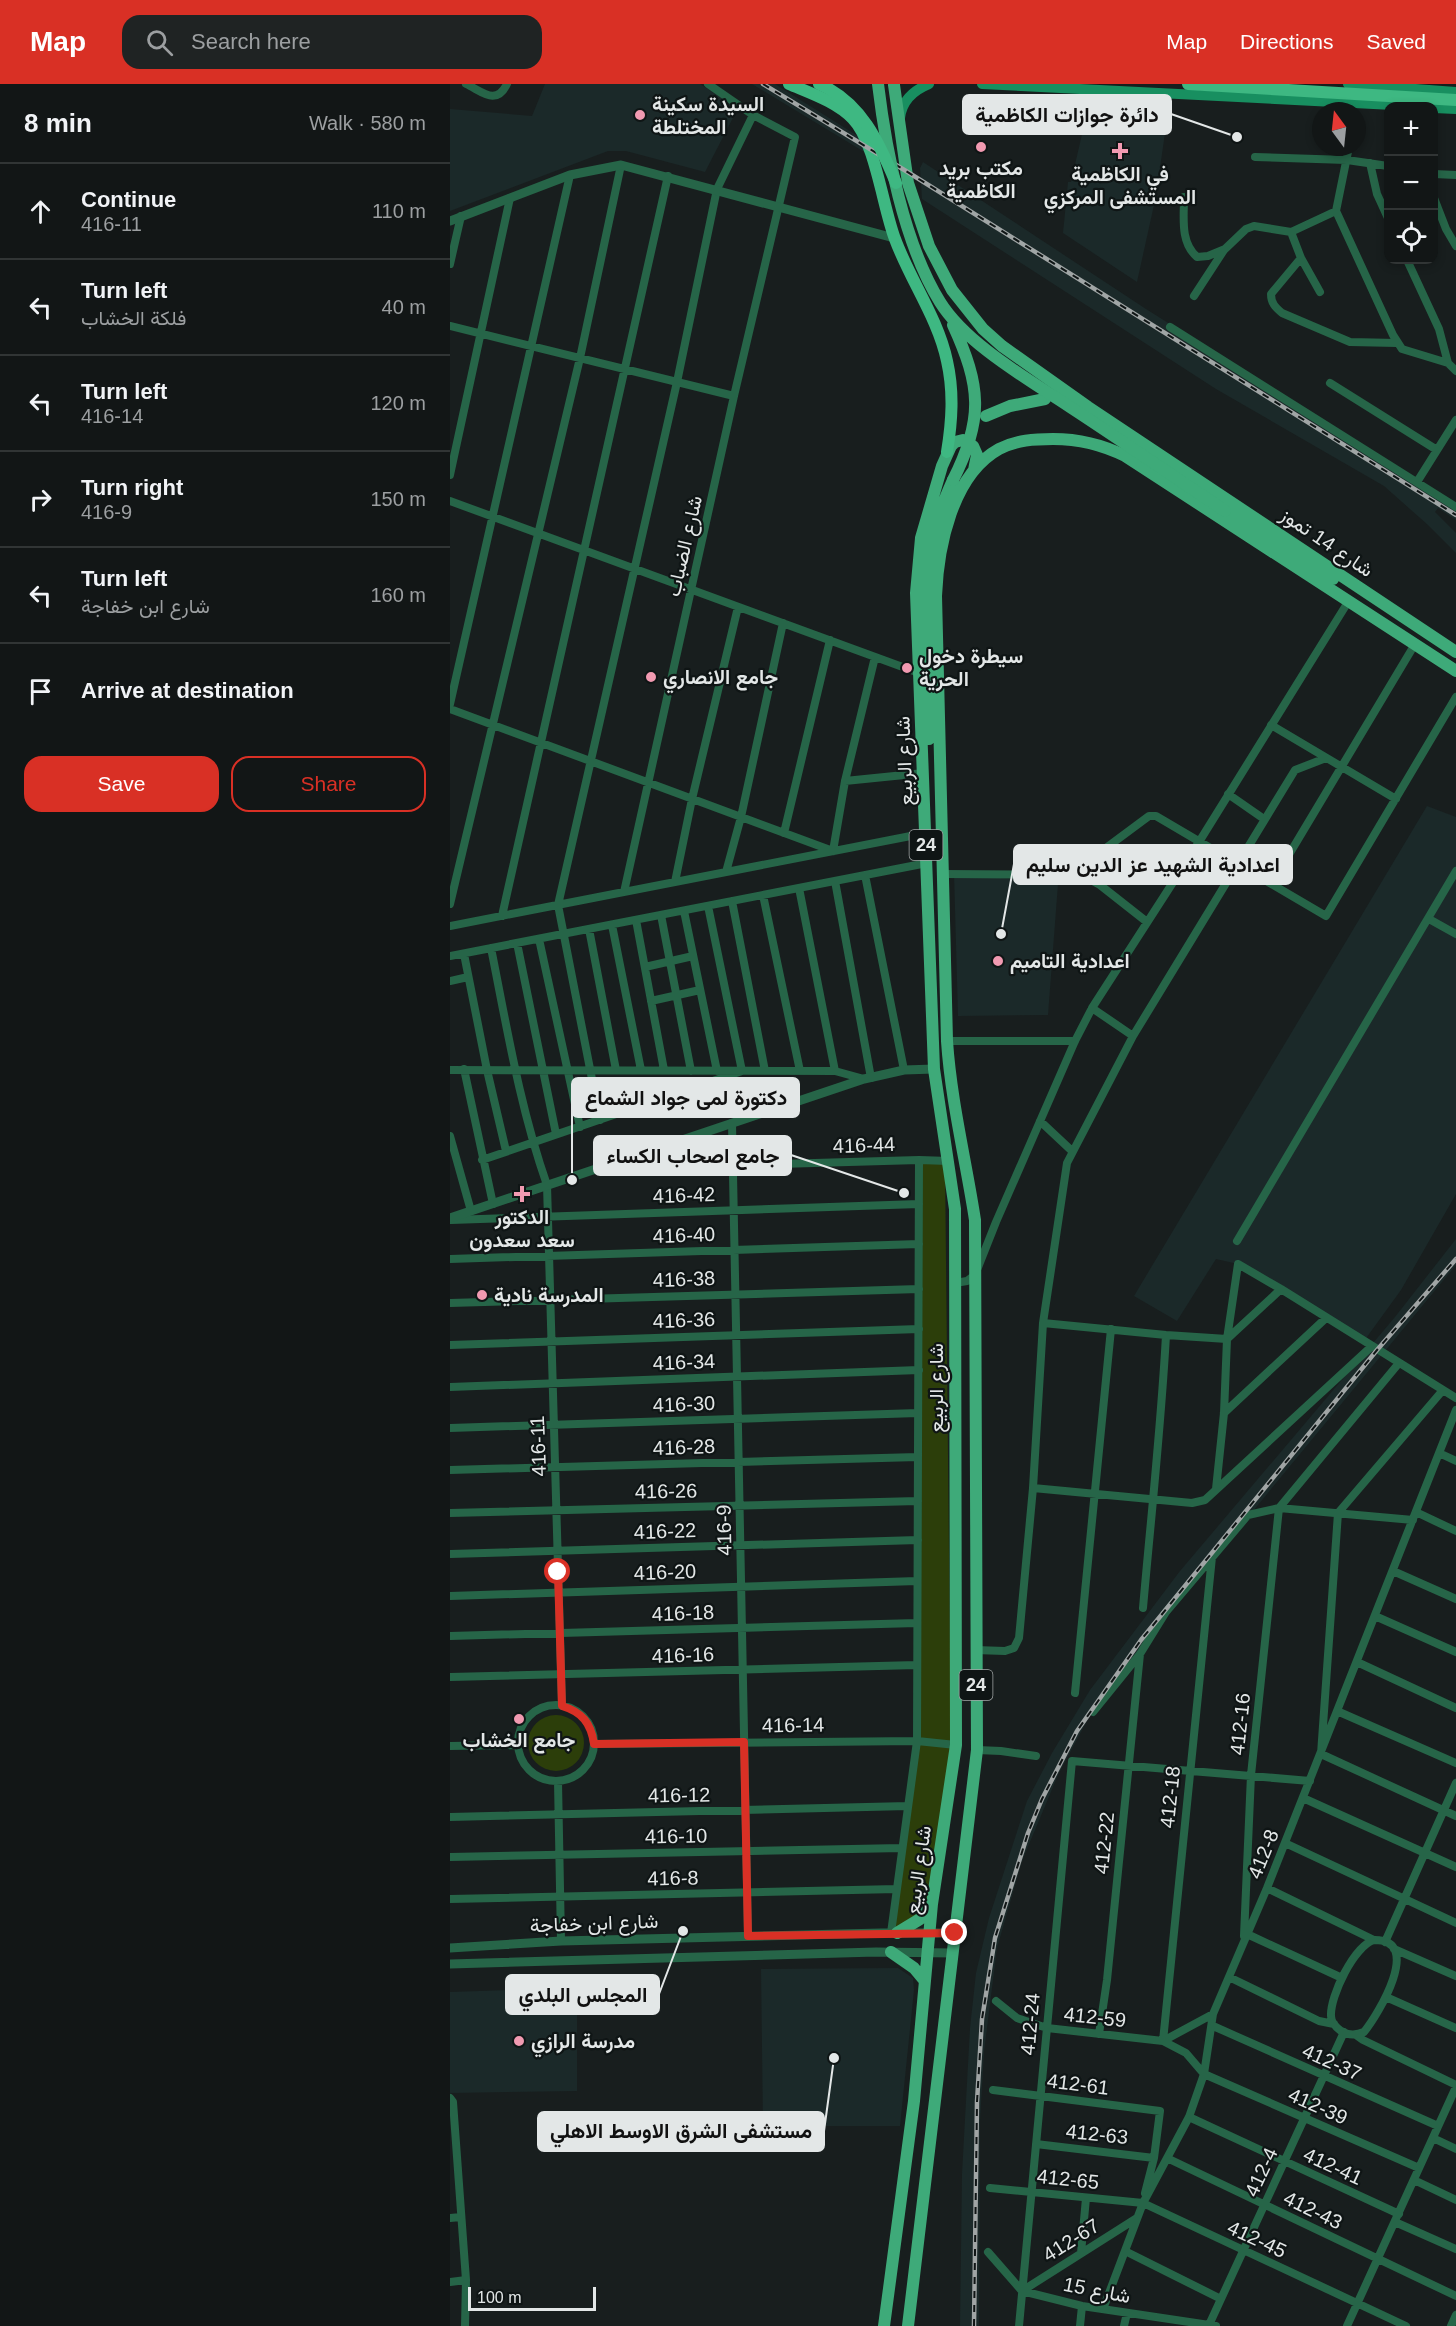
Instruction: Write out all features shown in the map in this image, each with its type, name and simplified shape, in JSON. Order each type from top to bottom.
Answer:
[{"type":"highway","points":[[789,84],[843,111],[860,127],[870,149],[894,238],[942,341],[952,391],[952,421],[961,442]]},
{"type":"highway","points":[[819,84],[840,96],[864,119],[874,133],[896,183]]},
{"type":"highway","points":[[1188,84],[1348,102]]},
{"type":"highway","points":[[1366,103],[1456,100]]},
{"type":"main road","points":[[878,84],[896,183],[919,260],[932,289],[947,313],[969,362],[976,403],[970,440],[938,518],[928,558],[926,607],[930,721],[924,767]]},
{"type":"main road","points":[[900,124],[904,103],[911,94],[930,84]]},
{"type":"main road","points":[[982,84],[1337,102]]},
{"type":"main road","points":[[1348,84],[1456,92]]},
{"type":"main road","points":[[894,88],[909,183],[929,246],[939,268],[967,310],[1002,346],[1088,407]]},
{"type":"main road","points":[[1366,103],[1384,104]]},
{"type":"main road","points":[[1438,108],[1456,109]]},
{"type":"main road","points":[[947,313],[972,338],[1041,388],[1225,511],[1366,600],[1381,612],[1400,634]]},
{"type":"main road","points":[[986,416],[1010,406],[1045,399]]},
{"type":"main road","points":[[1070,400],[1088,407]]},
{"type":"main road","name":"شارع 14 تموز","points":[[1088,407],[1456,652]]},
{"type":"main road","name":"شارع 14 تموز","points":[[971,477],[992,454],[1019,441],[1071,440],[1099,446],[1125,456],[1456,670]]},
{"type":"main road","points":[[961,442],[977,459],[971,477]]},
{"type":"main road","name":"شارع الربيع","points":[[884,2326],[914,2101],[928,1932],[956,1745],[955,1209],[934,1069],[916,593],[921,538],[961,442]]},
{"type":"main road","points":[[1163,481],[1169,479],[1173,474],[1174,465]]},
{"type":"main road","name":"شارع الربيع","points":[[908,2326],[977,1750],[975,1220],[962,1136],[952,1092],[947,1041],[937,576],[941,541],[962,491],[971,477]]},
{"type":"main road","points":[[894,1933],[920,1919],[932,1904]]},
{"type":"main road","points":[[891,1952],[914,1968],[924,1980]]},
{"type":"street","points":[[466,84],[491,97],[503,92],[507,84]]},
{"type":"street","points":[[600,1120],[558,905],[677,382],[717,189],[753,115],[708,84]]},
{"type":"street","name":"شارع الضباب","points":[[624,892],[734,396],[795,137],[753,115]]},
{"type":"street","points":[[1348,156],[1336,211],[1397,343],[1402,349],[1448,363],[1456,371]]},
{"type":"street","points":[[1255,157],[1347,160],[1384,165]]},
{"type":"street","points":[[1371,163],[1377,194],[1385,210]]},
{"type":"street","points":[[450,221],[570,175],[594,168],[621,165],[894,238]]},
{"type":"street","points":[[450,904],[580,358],[621,165]]},
{"type":"street","points":[[1438,174],[1456,175]]},
{"type":"street","points":[[450,704],[570,175]]},
{"type":"street","points":[[502,916],[668,176]]},
{"type":"street","points":[[1184,197],[1184,235],[1189,250],[1197,257],[1208,256],[1225,249]]},
{"type":"street","points":[[450,475],[510,198]]},
{"type":"street","points":[[1438,208],[1456,246]]},
{"type":"street","points":[[1194,296],[1225,249],[1246,229],[1254,226],[1291,232],[1336,211]]},
{"type":"street","points":[[450,264],[461,216]]},
{"type":"street","points":[[1446,229],[1456,229]]},
{"type":"street","points":[[1291,232],[1300,258],[1320,292]]},
{"type":"street","points":[[1300,258],[1271,294],[1271,301],[1282,313],[1350,342],[1397,343]]},
{"type":"street","points":[[1409,264],[1439,329],[1448,363]]},
{"type":"street","points":[[450,326],[734,396]]},
{"type":"street","points":[[1170,327],[1456,507]]},
{"type":"street","points":[[1330,384],[1437,450]]},
{"type":"street","points":[[1417,482],[1455,425]]},
{"type":"street","points":[[450,501],[919,673]]},
{"type":"street","points":[[955,1283],[967,1281],[975,1275],[1075,1041],[1092,1008],[1199,842],[1348,602]]},
{"type":"street","points":[[675,882],[692,799],[738,606]]},
{"type":"street","points":[[726,872],[741,817],[783,623]]},
{"type":"street","points":[[784,833],[830,640]]},
{"type":"street","points":[[1272,884],[1415,644]]},
{"type":"street","points":[[833,851],[846,781],[875,657]]},
{"type":"street","points":[[1074,874],[1149,816],[1156,816],[1326,916],[1456,697]]},
{"type":"street","points":[[450,709],[833,851]]},
{"type":"street","points":[[1271,725],[1396,798]]},
{"type":"street","points":[[975,1650],[1005,1651],[1014,1647],[1019,1638],[1043,1323],[1064,1173],[1072,1151],[1133,1036],[1295,770],[1326,758]]},
{"type":"street","points":[[846,781],[924,767]]},
{"type":"street","points":[[1228,794],[1264,819]]},
{"type":"street","points":[[450,926],[926,833]]},
{"type":"street","points":[[450,957],[927,863]]},
{"type":"street","points":[[1238,1241],[1456,871]]},
{"type":"street","points":[[943,874],[1082,875],[1093,880],[1147,922]]},
{"type":"street","points":[[865,875],[904,1070]]},
{"type":"street","points":[[834,881],[868,1079]]},
{"type":"street","points":[[799,888],[835,1071]]},
{"type":"street","points":[[763,895],[800,1071]]},
{"type":"street","points":[[732,901],[765,1071]]},
{"type":"street","points":[[708,906],[742,1071]]},
{"type":"street","points":[[684,910],[717,1071]]},
{"type":"street","points":[[662,915],[691,1071]]},
{"type":"street","points":[[1429,919],[1456,934]]},
{"type":"street","points":[[636,920],[664,1071]]},
{"type":"street","points":[[612,925],[641,1070]]},
{"type":"street","points":[[589,929],[616,1070]]},
{"type":"street","points":[[539,939],[580,1127]]},
{"type":"street","points":[[517,943],[556,1134]]},
{"type":"street","name":"416-11","points":[[491,948],[514,1070],[532,1143],[547,1185],[562,1706]]},
{"type":"street","points":[[464,954],[506,1151]]},
{"type":"street","points":[[645,968],[693,956]]},
{"type":"street","points":[[450,981],[468,977]]},
{"type":"street","points":[[651,1001],[700,990]]},
{"type":"street","points":[[1092,1008],[1133,1036]]},
{"type":"street","points":[[947,1041],[1075,1041]]},
{"type":"street","points":[[464,1069],[493,1204]]},
{"type":"street","points":[[450,1219],[868,1079],[904,1070],[934,1069]]},
{"type":"street","points":[[450,1070],[835,1071],[868,1079]]},
{"type":"street","points":[[482,1160],[742,1071]]},
{"type":"street","points":[[1040,1121],[1072,1151]]},
{"type":"street","name":"416-9","points":[[732,1123],[748,1936]]},
{"type":"street","points":[[450,1136],[454,1167],[471,1211]]},
{"type":"street","points":[[891,1952],[896,1942],[894,1933],[897,1889],[917,1741],[920,1160]]},
{"type":"street","name":"416-44","points":[[600,1169],[949,1161]]},
{"type":"street","name":"416-42","points":[[450,1219],[919,1204]]},
{"type":"street","name":"416-40","points":[[450,1258],[919,1244]]},
{"type":"street","points":[[1216,1489],[1224,1413],[1227,1339],[1238,1264],[1456,1398]]},
{"type":"street","name":"416-38","points":[[450,1303],[919,1289]]},
{"type":"street","points":[[1043,1323],[1227,1339],[1281,1289]]},
{"type":"street","points":[[1224,1413],[1326,1318]]},
{"type":"street","name":"416-36","points":[[450,1345],[919,1329]]},
{"type":"street","points":[[1075,1693],[1093,1492],[1111,1329]]},
{"type":"street","points":[[1143,1608],[1162,1412],[1166,1335]]},
{"type":"street","points":[[1032,1488],[1192,1503],[1205,1500],[1371,1346]]},
{"type":"street","points":[[1279,1508],[1399,1363]]},
{"type":"street","name":"416-34","points":[[450,1387],[918,1370]]},
{"type":"street","points":[[1443,1390],[1338,1513],[1320,1754],[1456,1816]]},
{"type":"street","name":"412-8","points":[[1103,2309],[1143,2203],[1189,2117],[1204,2074],[1214,2014],[1231,1978],[1310,1781],[1456,1410]]},
{"type":"street","name":"416-30","points":[[450,1428],[918,1413]]},
{"type":"street","points":[[1439,1453],[1456,1461]]},
{"type":"street","name":"416-28","points":[[450,1470],[918,1456]]},
{"type":"street","name":"416-26","points":[[450,1513],[918,1501]]},
{"type":"street","points":[[1093,1712],[1140,1654],[1166,1612],[1248,1515],[1279,1508],[1414,1516],[1456,1531]]},
{"type":"street","name":"412-16","points":[[1244,1944],[1251,1775],[1279,1508]]},
{"type":"street","name":"416-22","points":[[450,1554],[918,1540]]},
{"type":"street","name":"412-18","points":[[1163,2041],[1212,1557]]},
{"type":"street","points":[[1393,1571],[1456,1599]]},
{"type":"street","name":"416-20","points":[[450,1596],[917,1581]]},
{"type":"street","points":[[1375,1616],[1456,1652]]},
{"type":"street","name":"416-18","points":[[450,1636],[917,1623]]},
{"type":"street","name":"412-22","points":[[1099,2034],[1107,1980],[1140,1654]]},
{"type":"street","points":[[1357,1662],[1456,1708]]},
{"type":"street","name":"416-16","points":[[450,1677],[917,1665]]},
{"type":"street","points":[[551,1705],[573,1709],[588,1723],[594,1744],[587,1765],[569,1779],[558,1782],[535,1776],[523,1762],[517,1745],[518,1734],[530,1714],[551,1705]]},
{"type":"street","points":[[1337,1711],[1456,1763]]},
{"type":"street","name":"416-14","points":[[594,1744],[917,1741],[956,1745]]},
{"type":"street","points":[[450,1746],[517,1745]]},
{"type":"street","points":[[977,1750],[1036,1756]]},
{"type":"street","name":"412-24","points":[[1019,2326],[1072,1761],[1128,1765]]},
{"type":"street","points":[[1128,1765],[1310,1781]]},
{"type":"street","points":[[558,1782],[561,1941]]},
{"type":"street","points":[[1385,1942],[1456,1783]]},
{"type":"street","points":[[1303,1798],[1456,1867]]},
{"type":"street","name":"416-12","points":[[450,1817],[908,1806]]},
{"type":"street","points":[[1285,1843],[1456,1923]]},
{"type":"street","name":"416-10","points":[[450,1857],[902,1848]]},
{"type":"street","points":[[1267,1888],[1374,1940],[1385,1942],[1394,1949],[1456,1976]]},
{"type":"street","name":"416-8","points":[[450,1899],[897,1889]]},
{"type":"street","name":"شارع ابن خفاجة","points":[[450,1948],[561,1941],[955,1933]]},
{"type":"street","points":[[1247,1934],[1342,1978]]},
{"type":"street","points":[[1334,2024],[1331,2016],[1342,1978],[1358,1952],[1365,1944],[1374,1940]]},
{"type":"street","points":[[1231,1978],[1319,2021],[1334,2024],[1344,2032],[1356,2034],[1364,2032],[1386,1997],[1397,1962],[1394,1949]]},
{"type":"street","name":"شارع ابن خفاجة","points":[[450,1964],[891,1952],[953,1953]]},
{"type":"street","points":[[1386,1997],[1456,2028]]},
{"type":"street","name":"412-59","points":[[996,2001],[1017,2018],[1047,2028],[1163,2041],[1186,2053],[1204,2074]]},
{"type":"street","points":[[1163,2041],[1214,2014]]},
{"type":"street","name":"412-37","points":[[1213,2026],[1438,2126]]},
{"type":"street","name":"412-4","points":[[1213,2325],[1221,2299],[1344,2032]]},
{"type":"street","points":[[1347,2326],[1438,2126],[1454,2099],[1456,2086],[1363,2040],[1356,2034]]},
{"type":"street","name":"412-39","points":[[1204,2074],[1419,2168]]},
{"type":"street","name":"412-61","points":[[993,2090],[1160,2111],[1154,2157]]},
{"type":"street","points":[[450,2098],[453,2102],[466,2280],[465,2326]]},
{"type":"street","name":"412-41","points":[[1189,2117],[1284,2161],[1456,2249]]},
{"type":"street","points":[[1433,2138],[1456,2149]]},
{"type":"street","name":"412-63","points":[[1036,2144],[1154,2157]]},
{"type":"street","points":[[1143,2203],[1154,2157]]},
{"type":"street","name":"412-43","points":[[1168,2159],[1456,2296]]},
{"type":"street","points":[[1414,2181],[1456,2200]]},
{"type":"street","name":"412-65","points":[[990,2188],[1143,2203]]},
{"type":"street","points":[[1080,2253],[1086,2198]]},
{"type":"street","name":"412-45","points":[[1143,2203],[1406,2326]]},
{"type":"street","points":[[450,2218],[461,2217]]},
{"type":"street","name":"412-67","points":[[1022,2291],[1138,2217]]},
{"type":"street","points":[[1125,2251],[1221,2299]]},
{"type":"street","points":[[988,2252],[1022,2291]]},
{"type":"street","points":[[450,2282],[466,2280]]},
{"type":"street","name":"شارع 15","points":[[1022,2291],[1082,2306],[1213,2325]]},
{"type":"street","points":[[1080,2326],[1082,2306]]},
{"type":"street","points":[[1124,2326],[1127,2313]]},
{"type":"street","points":[[1451,2326],[1456,2315]]},
{"type":"shaded area","points":[[545,84],[700,84],[738,108],[705,172],[626,151],[608,151],[450,211],[450,109],[532,116]]},
{"type":"shaded area","points":[[752,84],[775,84],[861,138],[866,153]]},
{"type":"shaded area","points":[[1088,108],[1167,119],[1156,196],[1137,282],[1063,233],[1068,182],[1071,182]]},
{"type":"shaded area","points":[[923,162],[1146,309],[1456,504],[1456,520],[1438,508],[1435,512],[1456,533],[1456,553],[1384,486],[1216,389],[922,199],[920,168]]},
{"type":"shaded area","points":[[1427,806],[1456,817],[1456,1194],[1401,1290],[1364,1341],[1238,1264],[1216,1259],[1177,1321],[1134,1296]]},
{"type":"shaded area","points":[[954,873],[1058,884],[1048,1015],[958,1016]]},
{"type":"shaded area","points":[[1456,1239],[1456,1265],[1144,1643],[1089,1717],[1058,1775],[1022,1861],[997,1948],[984,2052],[980,2121],[979,2326],[960,2326],[962,2174],[970,2028],[976,1973],[989,1918],[1027,1801],[1052,1753],[1090,1690],[1180,1571],[1395,1317]]},
{"type":"shaded area","points":[[898,1968],[913,1978],[914,1990],[900,2126],[763,2126],[761,1969]]},
{"type":"shaded area","points":[[577,1988],[577,2091],[450,2093],[450,1992]]},
{"type":"green space","points":[[921,1162],[945,1163],[951,1748],[929,1903],[920,1916],[893,1931],[919,1747]]},
{"type":"green space","points":[[556,1715],[567,1717],[576,1723],[582,1732],[584,1743],[582,1754],[576,1763],[567,1769],[556,1771],[545,1769],[536,1763],[530,1754],[528,1743],[530,1732],[536,1723],[545,1717]]},
{"type":"railway","points":[[763,84],[1456,515]]},
{"type":"railway","points":[[974,2326],[977,2102],[982,2019],[995,1938],[1028,1833],[1042,1799],[1077,1731],[1141,1640],[1377,1350],[1456,1259]]},
{"type":"place","name":"السيدة سكينة المختلطة","points":[[640,115]]},
{"type":"place","name":"دائرة جوازات الكاظمية","points":[[1237,137]]},
{"type":"place","name":"مكتب بريد الكاظمية","points":[[981,147]]},
{"type":"place","name":"في الكاظمية المستشفى المركزي","points":[[1120,151]]},
{"type":"place","name":"سيطرة دخول الحرية","points":[[907,668]]},
{"type":"place","name":"جامع الانصاري","points":[[651,677]]},
{"type":"place","name":"اعدادية الشهيد عز الدين سليم","points":[[1001,934]]},
{"type":"place","name":"اعدادية التاميم","points":[[998,961]]},
{"type":"place","name":"دكتورة لمى جواد الشماع","points":[[572,1180]]},
{"type":"place","name":"جامع اصحاب الکساء","points":[[904,1193]]},
{"type":"place","name":"الدكتور سعد سعدون","points":[[522,1194]]},
{"type":"place","name":"المدرسة نادية","points":[[482,1295]]},
{"type":"place","name":"جامع الخشاب","points":[[519,1719]]},
{"type":"place","name":"المجلس البلدي","points":[[683,1931]]},
{"type":"place","name":"مدرسة الرازي","points":[[519,2041]]},
{"type":"place","name":"مستشفى الشرق الاوسط الاهلي","points":[[834,2058]]},
{"type":"route","points":[[558,1572],[562,1706],[582,1715],[593,1733],[594,1744],[744,1742],[748,1936],[955,1933]]}]
